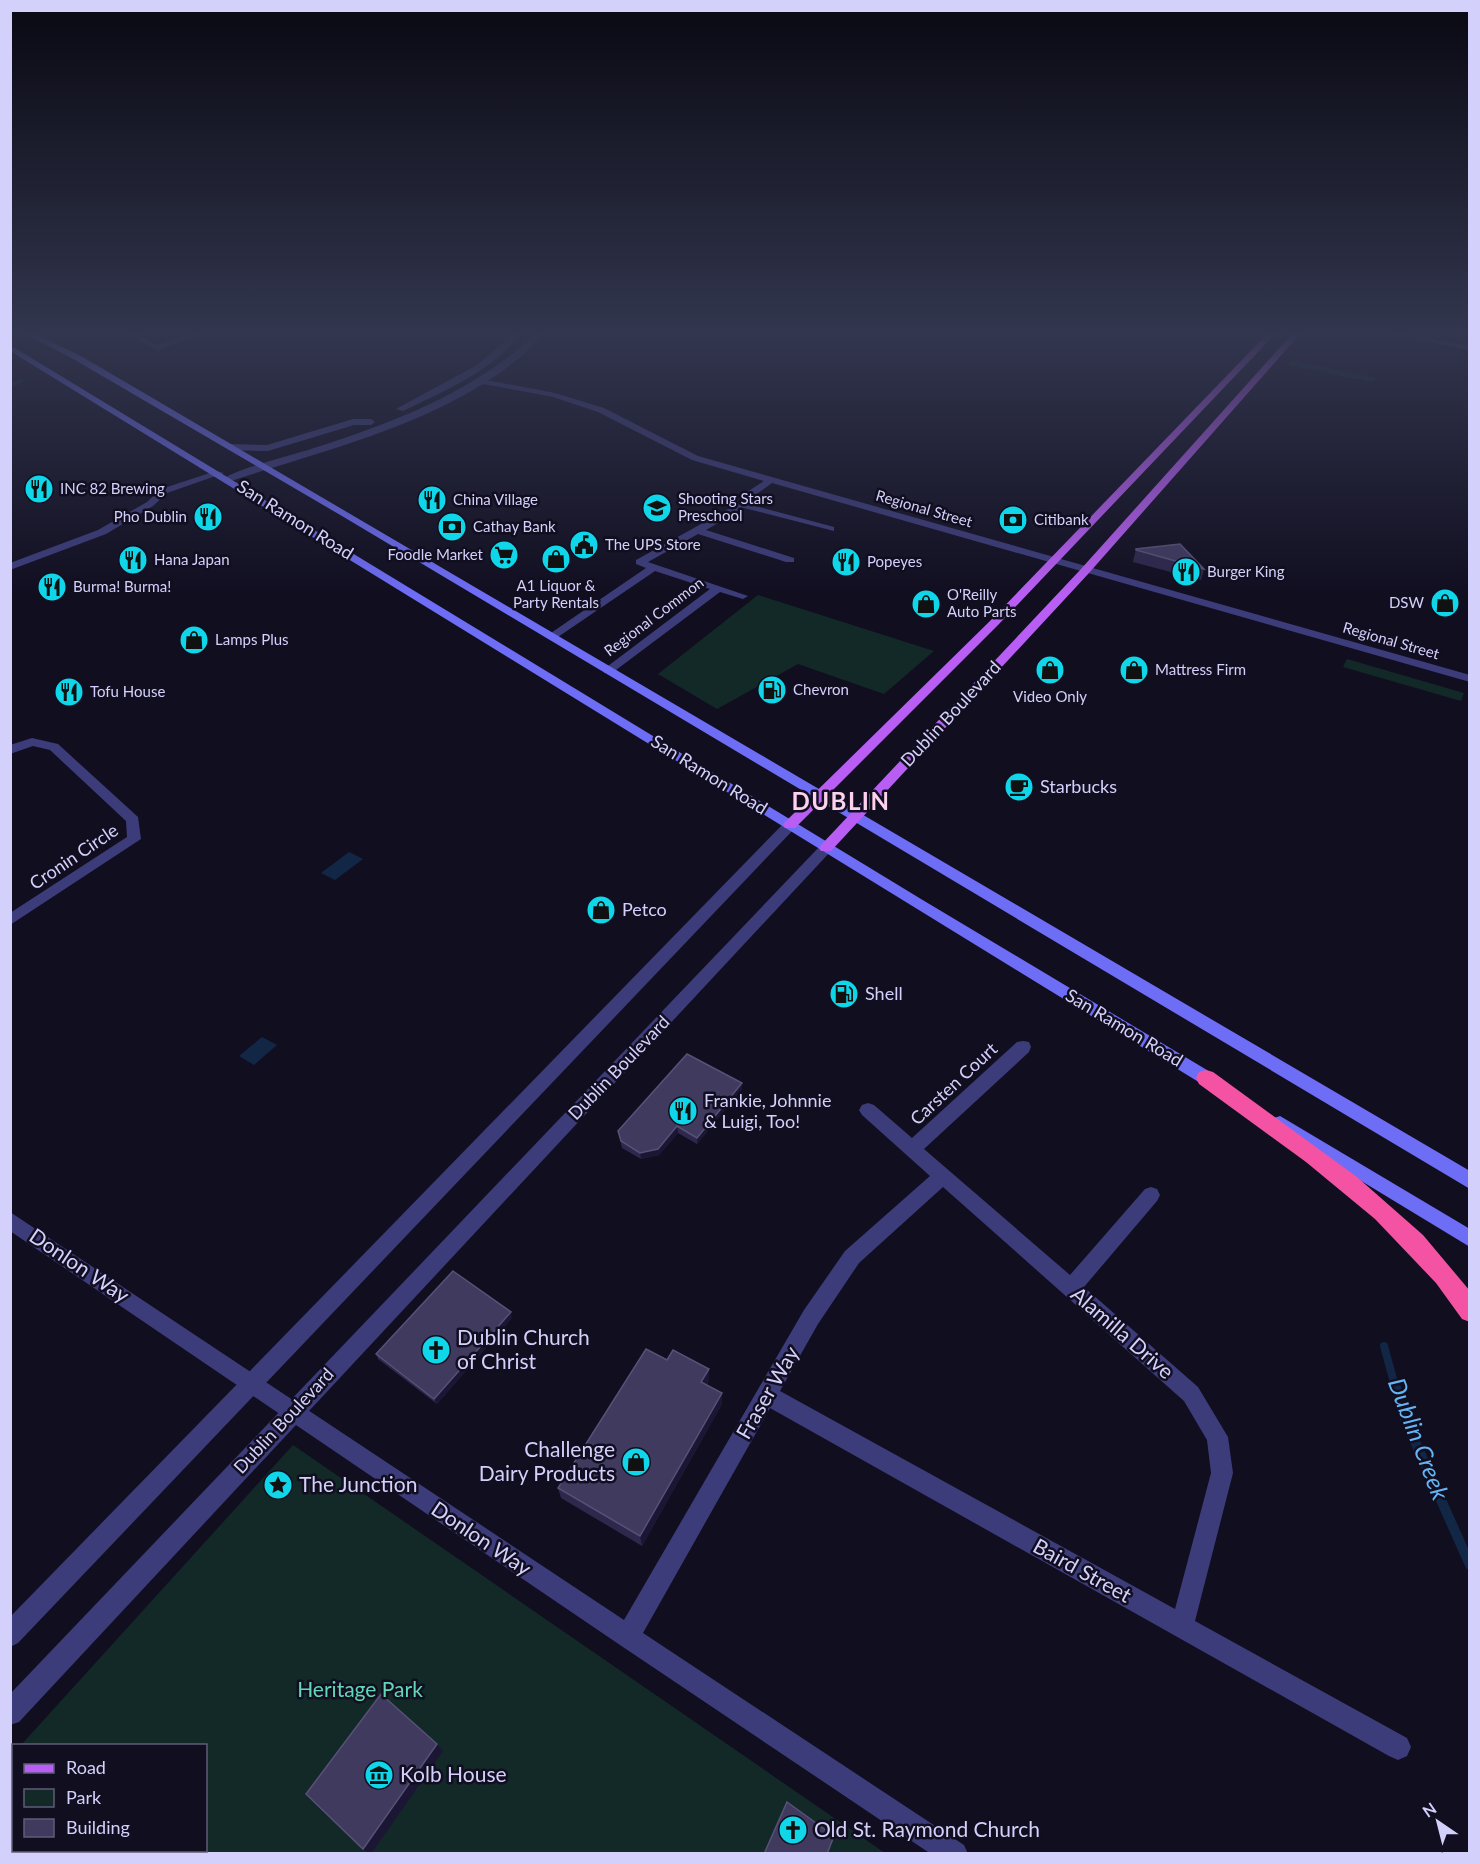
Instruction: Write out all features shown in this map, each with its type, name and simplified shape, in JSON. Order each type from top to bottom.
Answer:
[{"type":"highway","points":[[1206,1078],[1394,1220],[1450,1281],[1470,1311]]},
{"type":"main road","name":"San Ramon Road","points":[[133,421],[826,848],[1470,1239]]},
{"type":"main road","name":"San Ramon Road","points":[[185,421],[1470,1181]]},
{"type":"main road","name":"Dublin Boulevard","points":[[790,825],[1052,562],[1187,421]]},
{"type":"main road","name":"Dublin Boulevard","points":[[826,848],[1084,572],[1217,421]]},
{"type":"street","points":[[10,567],[102,532],[150,504],[224,476],[397,421]]},
{"type":"street","name":"Regional Street","points":[[623,421],[695,458],[1084,572],[1470,679]]},
{"type":"street","points":[[229,447],[268,448],[353,422],[371,422]]},
{"type":"street","points":[[258,465],[371,422]]},
{"type":"street","points":[[150,504],[170,484],[188,475],[195,458]]},
{"type":"street","points":[[164,491],[224,476]]},
{"type":"street","points":[[654,567],[640,562],[743,505],[747,496],[771,480]]},
{"type":"street","points":[[743,505],[830,529]]},
{"type":"street","points":[[697,530],[790,560]]},
{"type":"street","points":[[551,637],[654,567]]},
{"type":"street","name":"Regional Common","points":[[654,567],[742,596]]},
{"type":"street","name":"Regional Common","points":[[608,671],[718,588]]},
{"type":"street","name":"Cronin Circle","points":[[10,750],[32,742],[54,747],[133,820],[134,839],[10,920]]},
{"type":"street","name":"Dublin Boulevard","points":[[10,1635],[790,825]]},
{"type":"street","name":"Dublin Boulevard","points":[[10,1713],[292,1411],[680,1005],[826,848]]},
{"type":"street","name":"Carsten Court","points":[[912,1149],[1023,1047]]},
{"type":"street","name":"Alamilla Drive","points":[[868,1110],[1191,1394],[1217,1437],[1222,1473],[1182,1627]]},
{"type":"street","name":"Fraser Way","points":[[628,1637],[811,1317],[852,1257],[918,1194],[942,1176]]},
{"type":"street","points":[[1071,1288],[1150,1195]]},
{"type":"street","name":"Donlon Way","points":[[10,1220],[628,1637],[955,1854]]},
{"type":"street","name":"Baird Street","points":[[766,1395],[1398,1747]]},
{"type":"green space","points":[[758,595],[934,651],[884,694],[798,664],[717,709],[658,674]]},
{"type":"green space","points":[[1347,659],[1464,693],[1461,701],[1343,667]]},
{"type":"green space","name":"Heritage Park","points":[[293,1445],[885,1853],[11,1853],[10,1757],[12,1754],[12,1852],[207,1852],[207,1744],[22,1744]]},
{"type":"water","points":[[349,852],[363,859],[335,880],[321,873]]},
{"type":"water","points":[[262,1037],[277,1045],[254,1065],[239,1056]]},
{"type":"building","points":[[1180,544],[1204,569],[1136,550],[1136,549]]},
{"type":"building","name":"Frankie, Johnnie & Luigi, Too!","points":[[687,1054],[742,1083],[697,1138],[677,1126],[658,1149],[640,1153],[621,1141],[618,1131]]},
{"type":"building","name":"Dublin Church of Christ","points":[[453,1271],[511,1312],[434,1399],[376,1354]]},
{"type":"building","name":"Challenge Dairy Products","points":[[646,1349],[667,1360],[673,1350],[709,1369],[701,1382],[722,1393],[640,1536],[558,1488]]},
{"type":"building","name":"Kolb House","points":[[381,1694],[437,1744],[363,1849],[306,1794]]},
{"type":"building","name":"Old St. Raymond Church","points":[[787,1802],[834,1836],[827,1854],[764,1854]]},
{"type":"waterway","name":"Dublin Creek","points":[[1384,1346],[1395,1386]]},
{"type":"waterway","name":"Dublin Creek","points":[[1395,1384],[1405,1419],[1470,1565]]},
{"type":"place","name":"INC 82 Brewing","points":[[39,489]]},
{"type":"place","name":"China Village","points":[[432,500]]},
{"type":"place","name":"Shooting Stars Preschool","points":[[657,508]]},
{"type":"place","name":"Pho Dublin","points":[[208,517]]},
{"type":"place","name":"Citibank","points":[[1013,520]]},
{"type":"place","name":"Cathay Bank","points":[[452,527]]},
{"type":"place","name":"The UPS Store","points":[[584,545]]},
{"type":"place","name":"Foodle Market","points":[[504,555]]},
{"type":"place","name":"A1 Liquor & Party Rentals","points":[[556,559]]},
{"type":"place","name":"Hana Japan","points":[[133,560]]},
{"type":"place","name":"Popeyes","points":[[846,562]]},
{"type":"place","name":"Burger King","points":[[1186,572]]},
{"type":"place","name":"Burma! Burma!","points":[[52,587]]},
{"type":"place","name":"DSW","points":[[1445,603]]},
{"type":"place","name":"O'Reilly Auto Parts","points":[[926,604]]},
{"type":"place","name":"Lamps Plus","points":[[194,640]]},
{"type":"place","name":"Video Only","points":[[1050,670]]},
{"type":"place","name":"Mattress Firm","points":[[1134,670]]},
{"type":"place","name":"Chevron","points":[[772,690]]},
{"type":"place","name":"Tofu House","points":[[69,692]]},
{"type":"place","name":"Starbucks","points":[[1019,787]]},
{"type":"place","name":"Petco","points":[[601,910]]},
{"type":"place","name":"Shell","points":[[844,994]]},
{"type":"place","name":"Frankie, Johnnie & Luigi, Too!","points":[[683,1111]]},
{"type":"place","name":"Dublin Church of Christ","points":[[436,1350]]},
{"type":"place","name":"Challenge Dairy Products","points":[[636,1462]]},
{"type":"place","name":"The Junction","points":[[278,1485]]},
{"type":"place","name":"Kolb House","points":[[379,1775]]},
{"type":"place","name":"Old St. Raymond Church","points":[[793,1830]]},
{"type":"district","name":"DUBLIN","points":[[841,802]]}]
